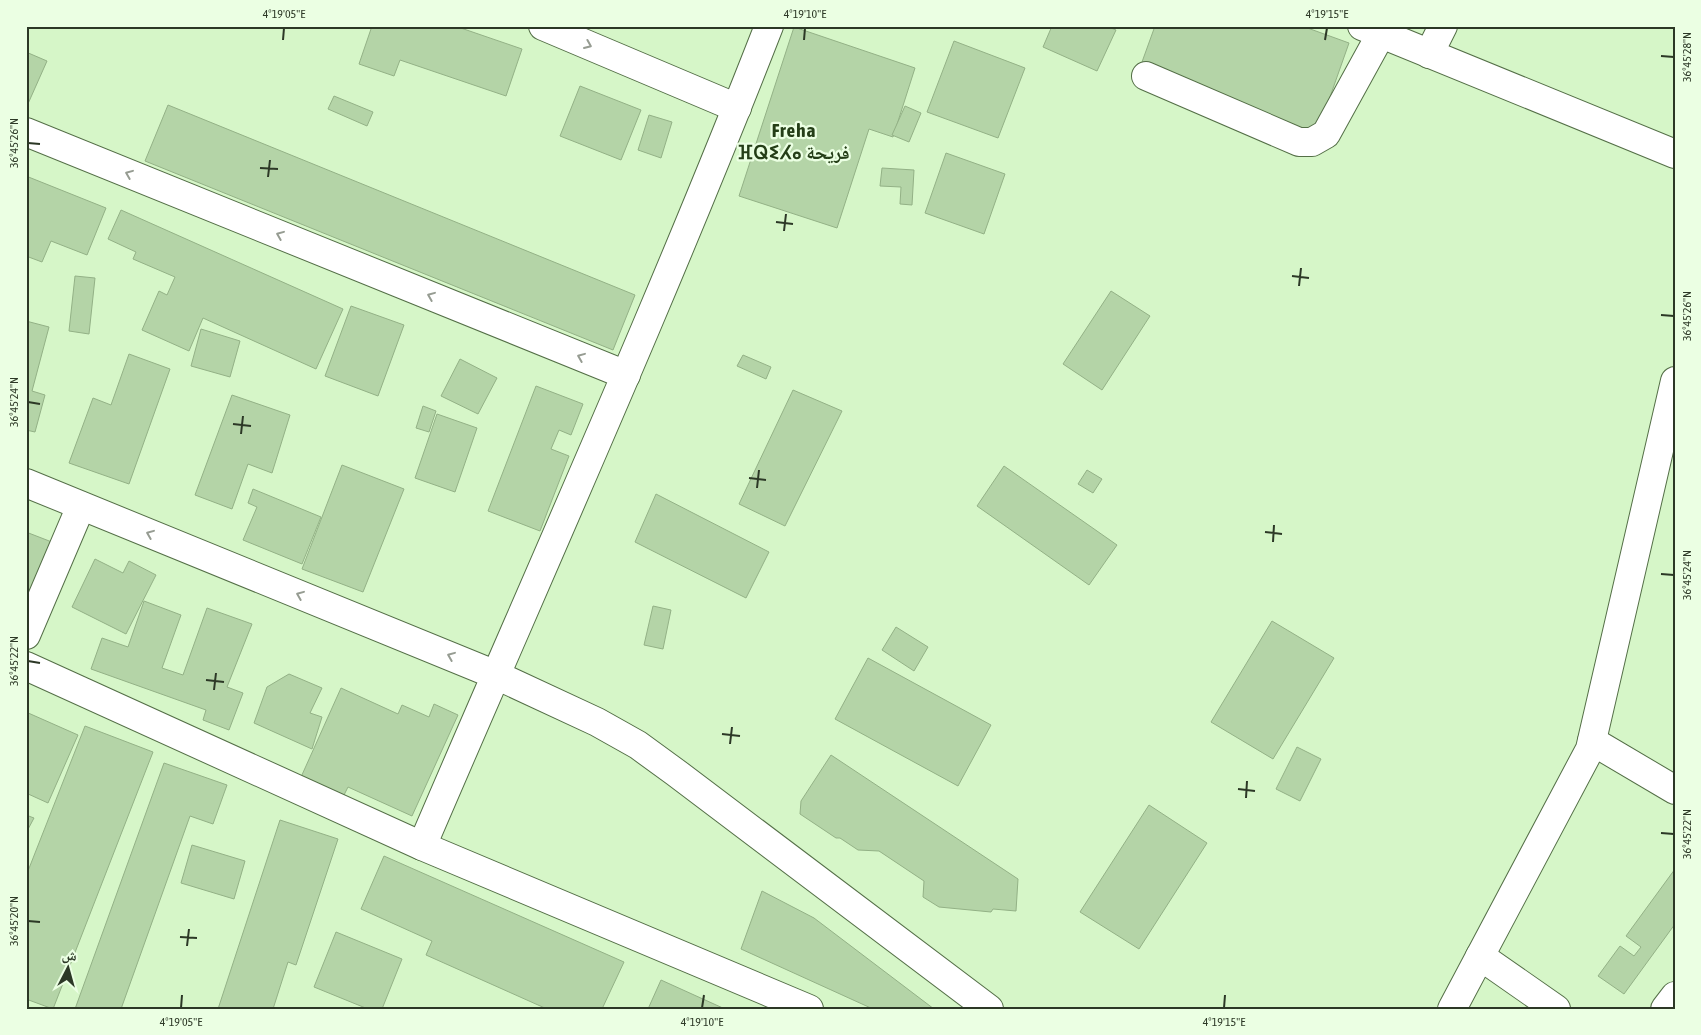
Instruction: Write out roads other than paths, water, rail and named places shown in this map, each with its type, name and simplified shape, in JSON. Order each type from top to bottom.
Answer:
[{"type":"street","points":[[543,26],[737,108]]},
{"type":"street","points":[[422,846],[626,375],[769,26]]},
{"type":"street","points":[[1429,54],[1443,26]]},
{"type":"street","points":[[1146,76],[1299,142],[1312,142],[1326,134],[1372,30],[1675,154]]},
{"type":"street","points":[[26,132],[626,375]]},
{"type":"street","points":[[1452,1009],[1590,749],[1675,381]]},
{"type":"street","points":[[26,483],[496,675],[597,722],[638,745],[980,1006]]},
{"type":"street","points":[[26,635],[81,506]]},
{"type":"street","points":[[26,666],[422,846],[809,1009]]},
{"type":"street","points":[[1592,742],[1675,790]]},
{"type":"street","points":[[1480,956],[1556,1009]]},
{"type":"street","points":[[1665,1009],[1675,996]]},
{"type":"district","name":"Freha ⴼⵕⵉⵃⴰ فريحة","points":[[794,141]]}]
